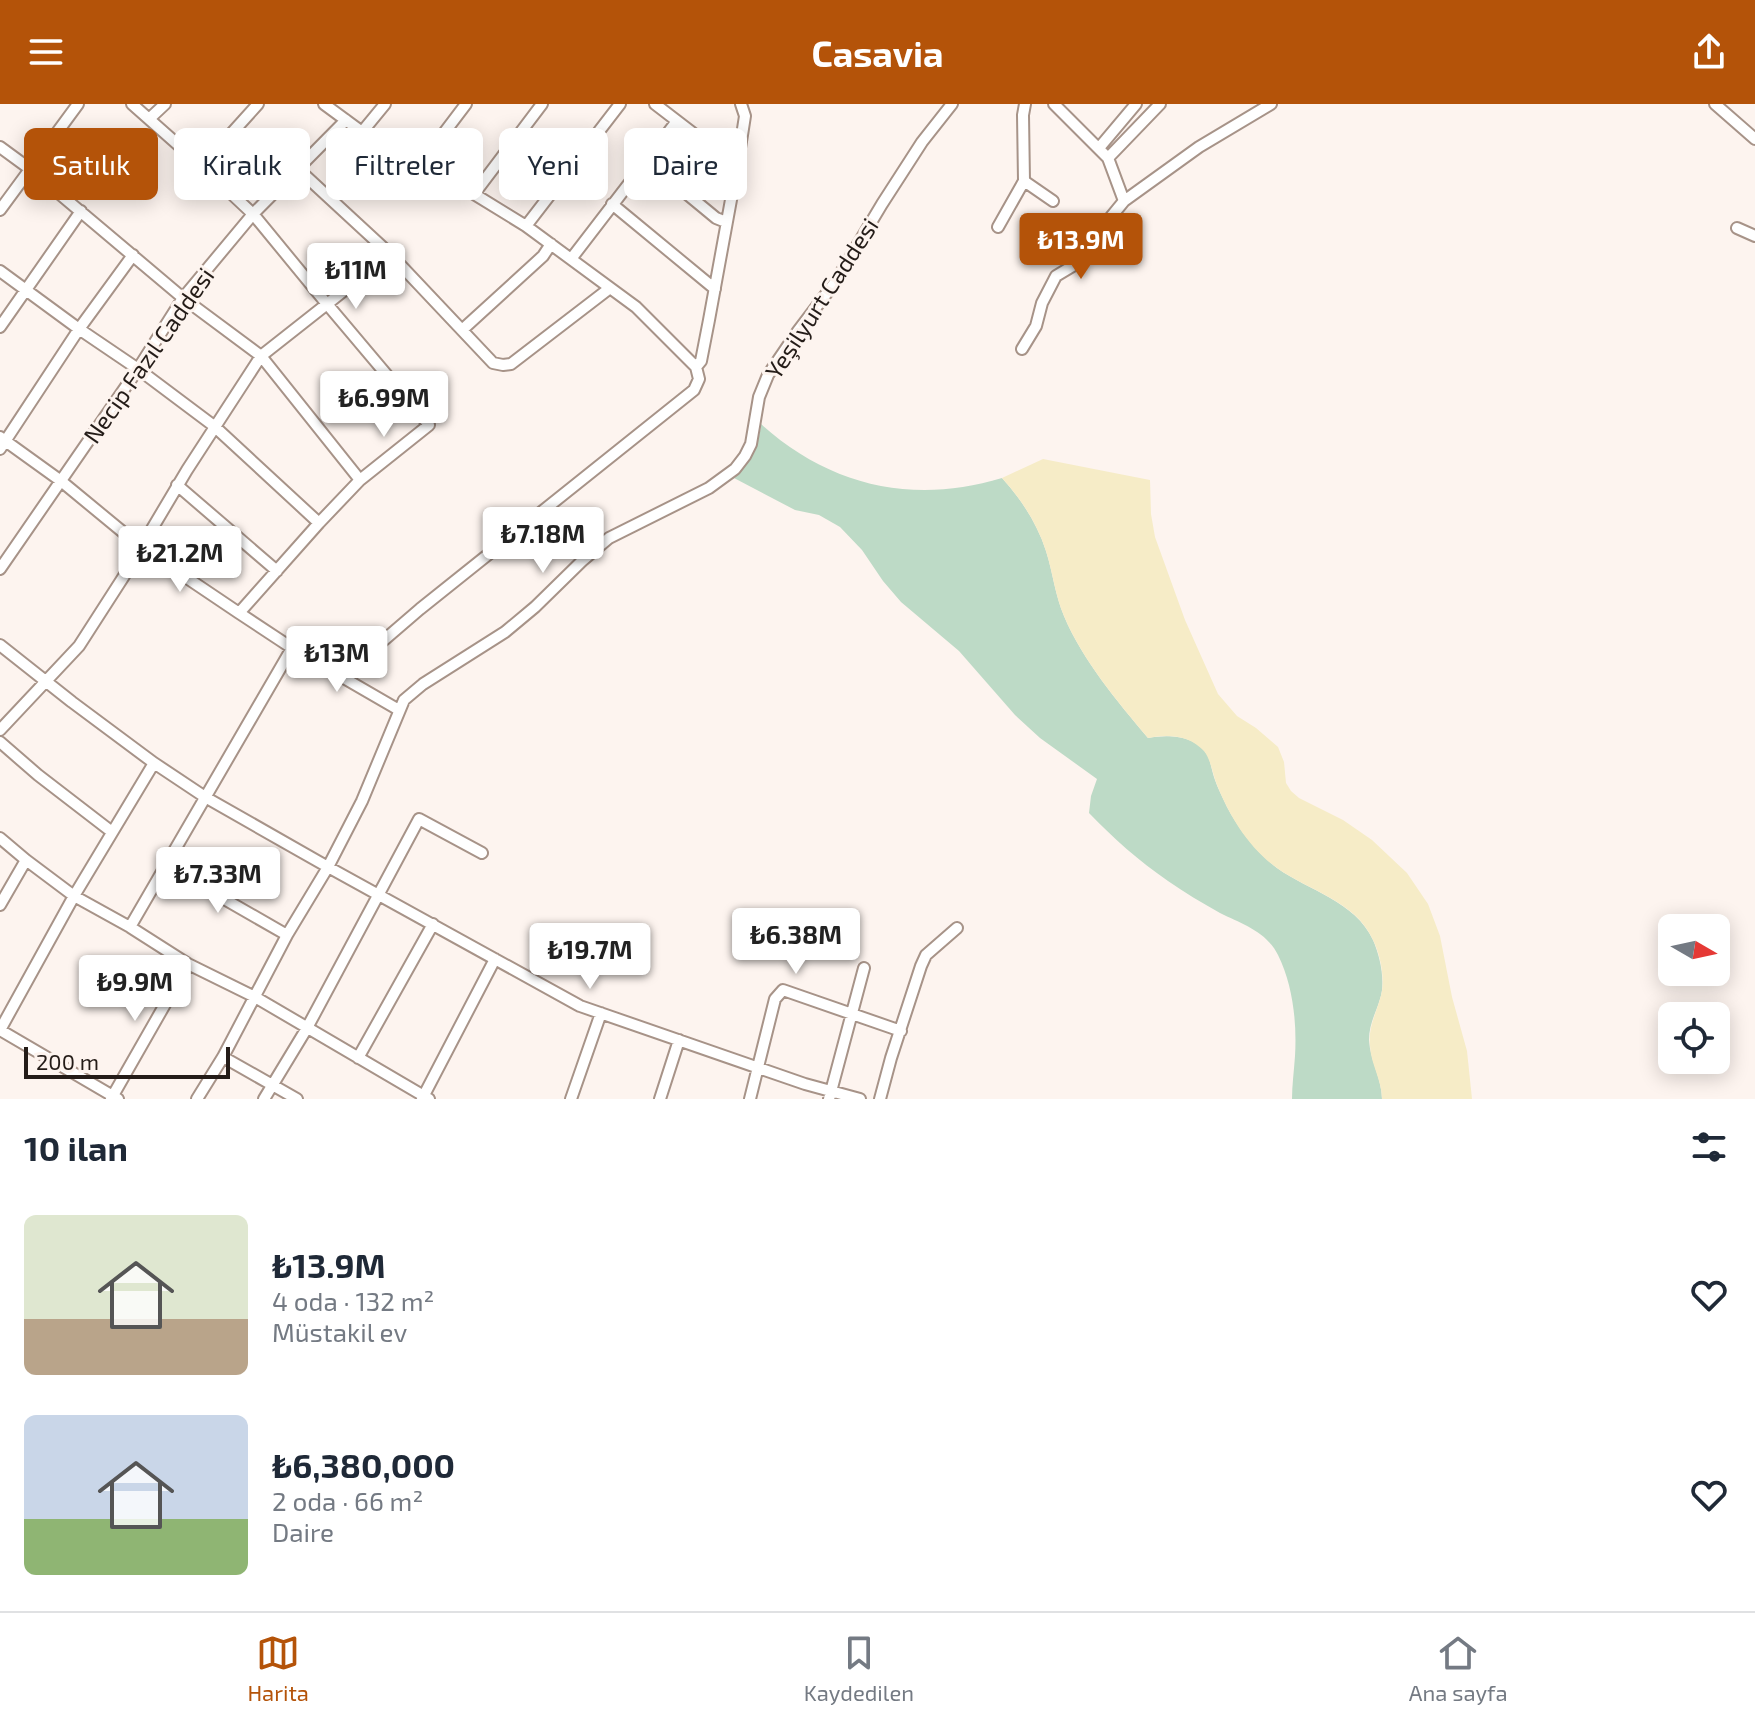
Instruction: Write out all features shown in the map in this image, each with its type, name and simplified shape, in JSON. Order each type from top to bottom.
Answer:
[{"type":"street","points":[[60,128],[78,104]]},
{"type":"street","points":[[132,104],[174,141]]},
{"type":"street","points":[[149,119],[165,104]]},
{"type":"street","points":[[236,128],[258,104]]},
{"type":"street","points":[[324,104],[357,128]]},
{"type":"street","points":[[365,128],[385,104]]},
{"type":"street","points":[[448,128],[466,104]]},
{"type":"street","points":[[483,182],[542,104]]},
{"type":"street","points":[[526,226],[620,104]]},
{"type":"street","points":[[655,104],[686,128]]},
{"type":"street","points":[[741,104],[745,116],[743,128]]},
{"type":"street","name":"Yeşilyurt Caddesi","points":[[197,1099],[328,867],[362,801],[404,700],[423,684],[505,632],[609,538],[709,488],[735,469],[751,444],[759,397],[768,375],[836,281],[922,142],[952,104]]},
{"type":"street","points":[[998,227],[1024,181],[1025,104]]},
{"type":"street","points":[[1099,148],[1136,104]]},
{"type":"street","points":[[1108,158],[1160,104]]},
{"type":"street","points":[[1022,349],[1036,326],[1042,303],[1056,276],[1086,258],[1088,245],[1124,201],[1199,147],[1271,104]]},
{"type":"street","points":[[1715,104],[1755,139]]},
{"type":"street","points":[[1056,105],[1108,158],[1124,201]]},
{"type":"street","name":"Necip Fazıl Caddesi","points":[[310,157],[346,120]]},
{"type":"street","points":[[672,128],[677,121]]},
{"type":"street","points":[[0,147],[24,165]]},
{"type":"street","points":[[0,210],[24,177]]},
{"type":"street","points":[[310,180],[390,254],[493,363],[511,364],[610,288]]},
{"type":"street","points":[[1024,181],[1053,201]]},
{"type":"street","points":[[571,259],[624,189]]},
{"type":"street","points":[[68,200],[183,298],[261,356],[360,480]]},
{"type":"street","points":[[238,200],[429,425],[360,480],[239,613]]},
{"type":"street","name":"Necip Fazıl Caddesi","points":[[0,569],[138,369],[183,298],[267,200]]},
{"type":"street","points":[[341,677],[420,609],[694,390],[699,379],[696,367],[636,307],[526,226],[483,200]]},
{"type":"street","points":[[694,200],[716,218],[726,222]]},
{"type":"street","points":[[696,367],[701,361],[730,200]]},
{"type":"street","points":[[612,204],[715,289]]},
{"type":"street","points":[[0,327],[81,211]]},
{"type":"street","points":[[1737,228],[1755,236]]},
{"type":"street","points":[[462,330],[543,256],[551,244]]},
{"type":"street","points":[[0,730],[79,646],[214,426],[261,356],[390,254]]},
{"type":"street","points":[[133,255],[2,442],[61,481],[141,547],[292,648],[399,710]]},
{"type":"street","points":[[0,271],[214,426],[319,523]]},
{"type":"street","points":[[177,485],[277,571]]},
{"type":"street","points":[[0,544],[12,552]]},
{"type":"street","points":[[0,645],[154,763],[205,797],[580,1006],[830,1095],[860,1099]]},
{"type":"street","points":[[130,927],[292,648]]},
{"type":"street","points":[[0,742],[112,832]]},
{"type":"street","points":[[154,763],[74,896],[0,1030],[114,1098],[188,964]]},
{"type":"street","points":[[264,1099],[307,1028],[419,819],[482,853]]},
{"type":"street","points":[[0,838],[74,896],[188,964],[255,997],[425,1098],[495,959]]},
{"type":"street","points":[[0,905],[26,860]]},
{"type":"street","points":[[165,865],[287,935]]},
{"type":"street","points":[[358,1058],[433,924]]},
{"type":"street","points":[[880,1099],[921,966],[926,955],[957,928]]},
{"type":"street","points":[[830,1095],[864,968]]},
{"type":"street","points":[[750,1099],[775,999],[780,992],[785,990],[901,1031]]},
{"type":"street","points":[[571,1099],[601,1013]]},
{"type":"street","points":[[660,1099],[679,1040]]},
{"type":"street","points":[[223,1057],[297,1099]]},
{"type":"green space","points":[[761,424],[815,462],[874,484],[936,490],[1002,478],[1022,503],[1038,531],[1061,608],[1072,633],[1124,710],[1148,738],[1181,738],[1203,749],[1227,807],[1255,848],[1277,868],[1343,906],[1365,927],[1373,940],[1380,961],[1382,992],[1369,1040],[1382,1099],[1292,1099],[1295,1043],[1293,1004],[1283,967],[1273,947],[1253,929],[1168,881],[1107,831],[1089,813],[1097,779],[1040,738],[1015,715],[959,651],[901,602],[862,550],[840,527],[819,515],[795,510],[734,478],[753,453]]},
{"type":"sand","points":[[1043,459],[1150,480],[1155,537],[1185,620],[1218,694],[1237,716],[1278,747],[1284,762],[1286,783],[1291,791],[1372,840],[1407,873],[1428,904],[1440,936],[1467,1051],[1472,1099],[1382,1099],[1370,1040],[1383,977],[1373,940],[1365,927],[1344,906],[1267,860],[1234,820],[1204,751],[1178,737],[1148,738],[1091,665],[1064,616],[1038,531],[1022,503],[1002,478]]}]
